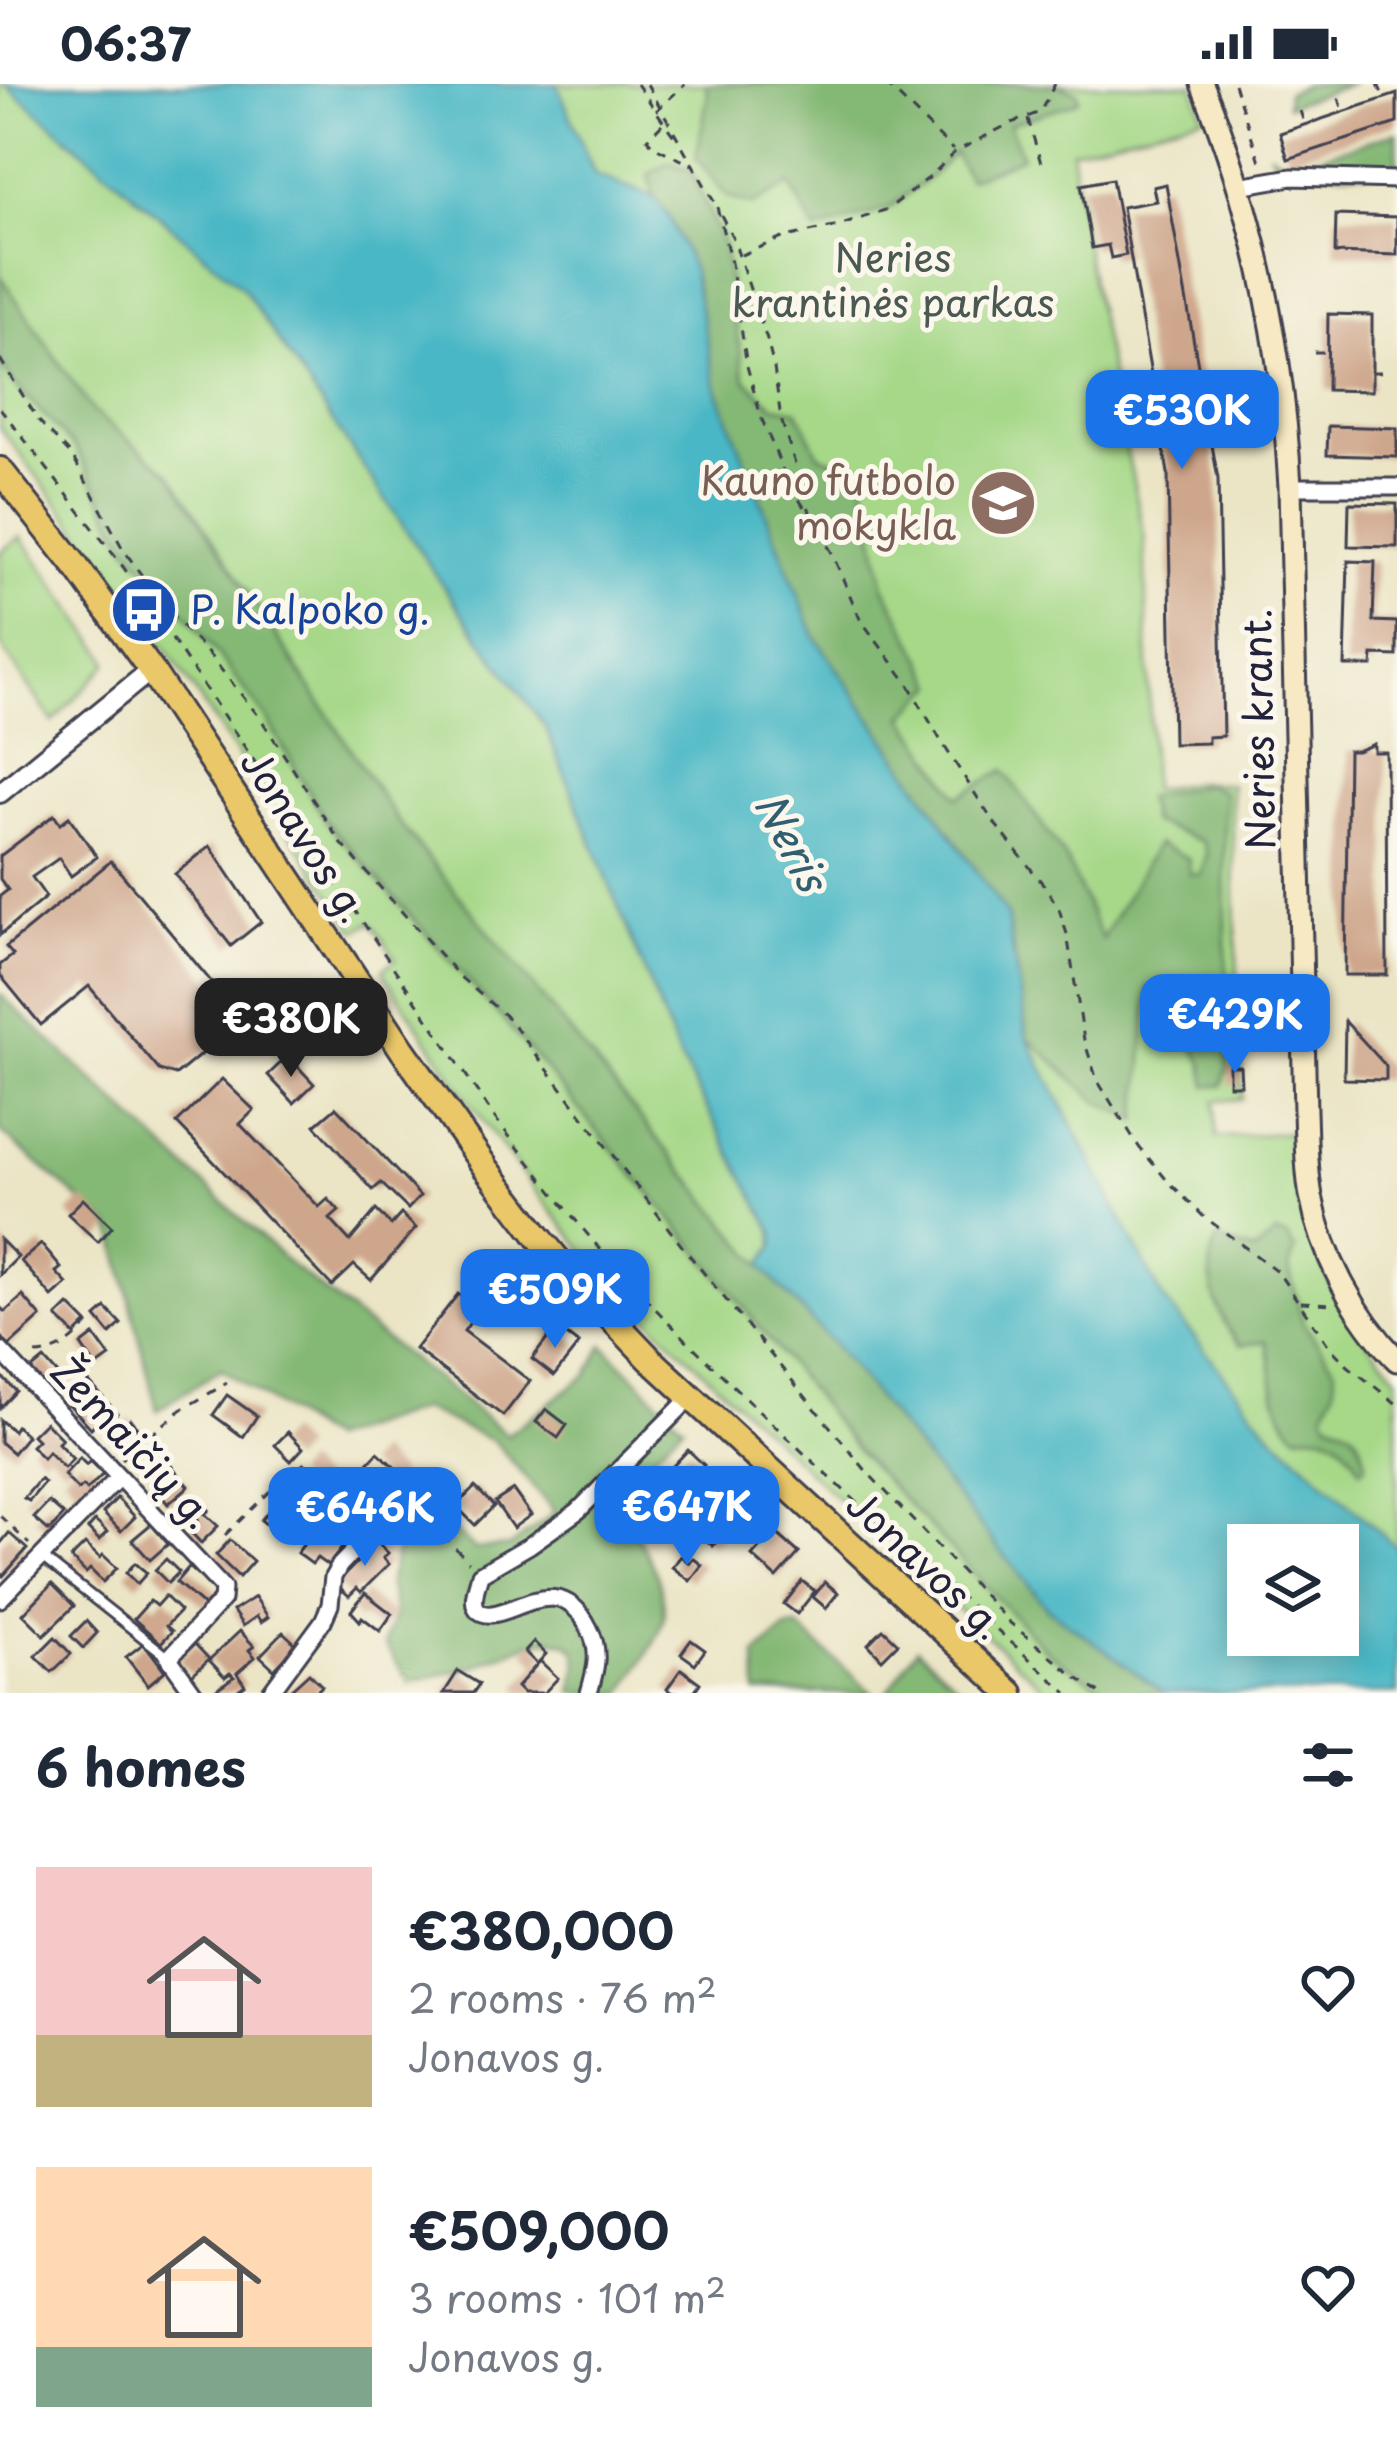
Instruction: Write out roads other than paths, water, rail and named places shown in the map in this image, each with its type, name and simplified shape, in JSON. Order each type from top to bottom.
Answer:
[{"type":"main road","name":"Neries krant.","points":[[1202,84],[1240,186],[1259,260],[1285,415],[1311,1193],[1318,1225],[1339,1275],[1366,1323],[1397,1360]]},
{"type":"main road","name":"Jonavos g.","points":[[0,470],[151,670],[485,1168],[572,1277],[691,1397],[1011,1693]]},
{"type":"street","points":[[1240,186],[1292,177],[1397,180]]},
{"type":"street","points":[[1290,487],[1397,487]]},
{"type":"street","points":[[0,793],[151,670]]},
{"type":"street","name":"Žemaičių g.","points":[[0,1350],[223,1588],[222,1600],[169,1658]]},
{"type":"street","points":[[589,1693],[597,1666],[596,1642],[572,1605],[540,1599],[481,1612],[474,1598],[480,1574],[578,1511],[691,1397]]},
{"type":"street","points":[[0,1599],[115,1473]]},
{"type":"street","points":[[270,1693],[323,1621],[340,1565],[374,1530]]},
{"type":"street","points":[[169,1658],[194,1693]]},
{"type":"lane","points":[[42,1558],[169,1658]]},
{"type":"water","name":"Neris","points":[[5,84],[557,84],[595,175],[654,197],[668,215],[692,268],[717,389],[815,637],[1007,915],[1027,1037],[1162,1297],[1269,1431],[1397,1548],[1397,1693],[1164,1693],[1047,1608],[833,1344],[761,1266],[774,1246],[774,1233],[678,1054],[546,728],[463,615],[243,288]]},
{"type":"place","name":"Kauno futbolo mokykla","points":[[1003,503]]},
{"type":"place","name":"P. Kalpoko g.","points":[[144,610]]},
{"type":"park label","name":"Neries krantinės parkas","points":[[893,280]]}]
